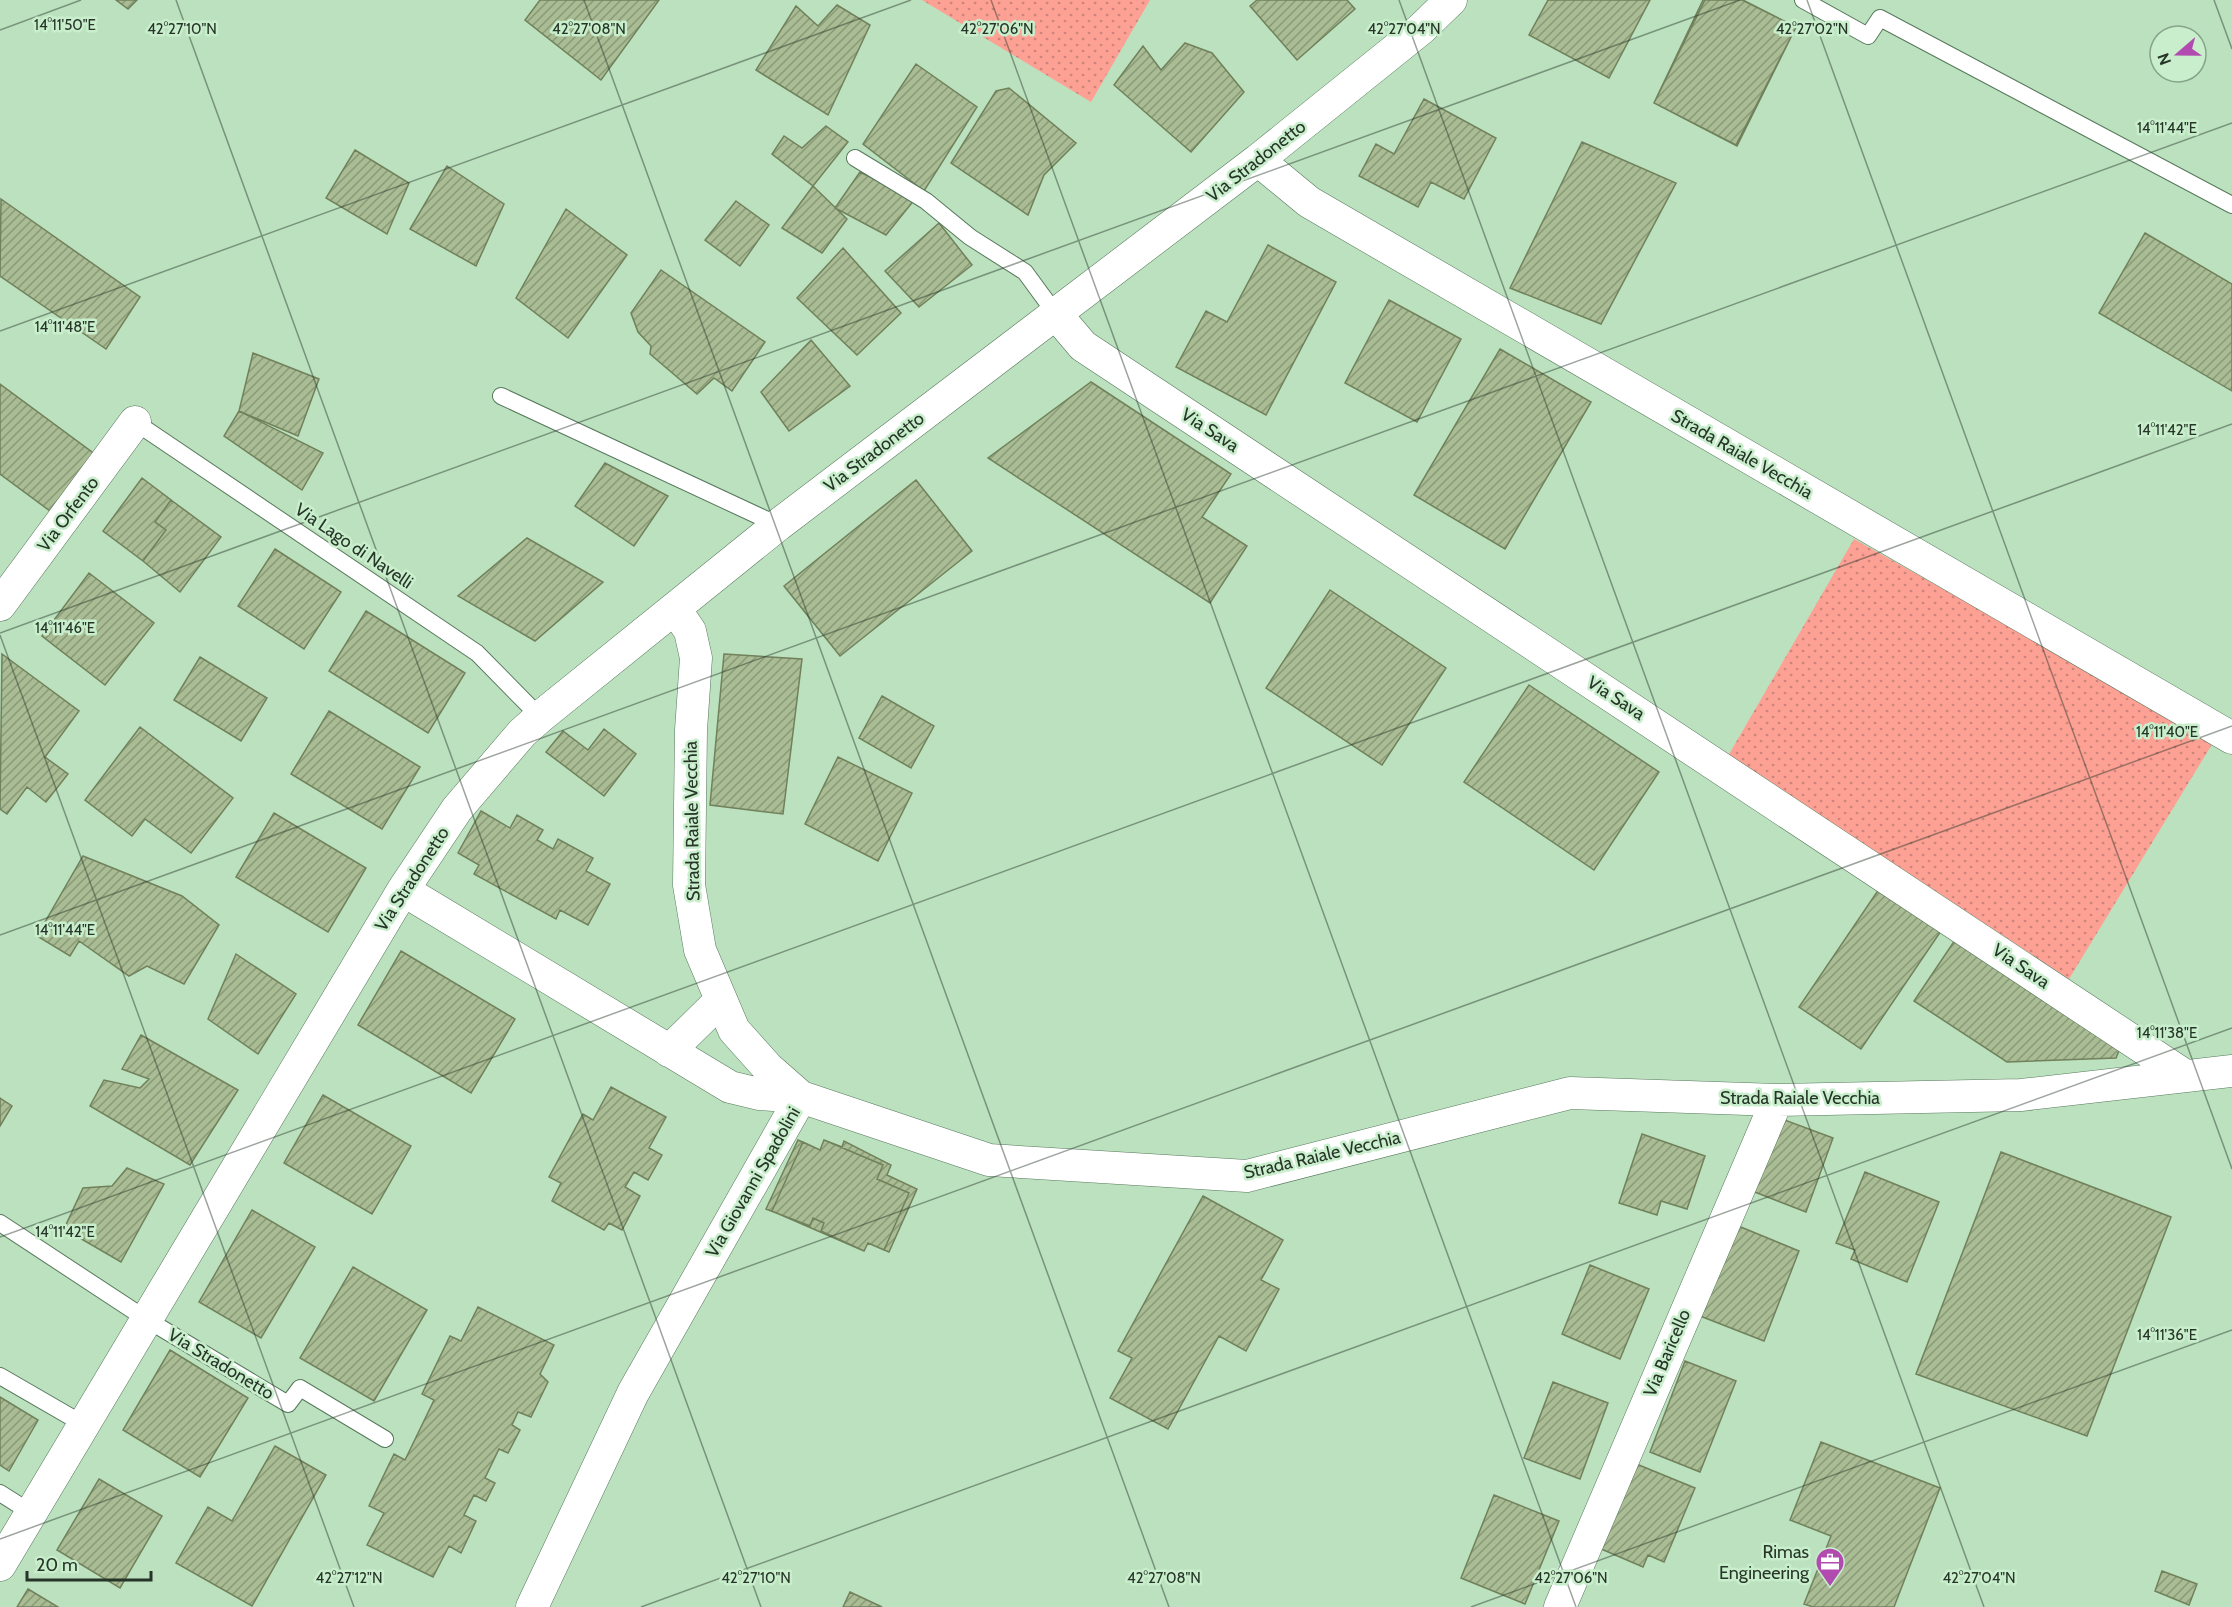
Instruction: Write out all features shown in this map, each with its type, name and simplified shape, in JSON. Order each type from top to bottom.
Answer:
[{"type":"street","name":"Via Stradonetto","points":[[0,1565],[403,890],[458,809],[522,733],[778,525],[1258,160],[1421,29],[1451,0]]},
{"type":"street","name":"Strada Raiale Vecchia","points":[[1258,160],[1319,208],[2232,738]]},
{"type":"street","name":"Via Sava","points":[[1055,313],[1083,346],[2184,1075]]},
{"type":"street","name":"Via Orfento","points":[[0,605],[135,422]]},
{"type":"street","name":"Strada Raiale Vecchia","points":[[675,609],[690,631],[696,658],[691,730],[689,885],[700,950],[734,1030],[768,1068],[801,1097],[989,1160],[1247,1176],[1570,1093],[1777,1100],[2022,1095],[2232,1071]]},
{"type":"street","name":"Via Giovanni Spadolini","points":[[403,890],[730,1087],[759,1094],[801,1097],[633,1393],[532,1607]]},
{"type":"street","points":[[669,1051],[722,1000]]},
{"type":"street","name":"Via Baricello","points":[[1560,1607],[1694,1287],[1777,1100]]},
{"type":"lane","points":[[1803,0],[1868,36],[1880,18],[2232,205]]},
{"type":"lane","points":[[855,158],[926,201],[970,237],[1025,272],[1055,313]]},
{"type":"lane","points":[[501,396],[778,525]]},
{"type":"lane","name":"Via Lago di Navelli","points":[[135,422],[477,653],[540,717]]},
{"type":"lane","name":"Via Stradonetto","points":[[0,1223],[146,1318],[288,1404],[300,1388],[385,1439]]},
{"type":"lane","points":[[0,1376],[83,1425]]},
{"type":"lane","points":[[0,1493],[30,1512]]},
{"type":"shaded area","points":[[922,0],[1150,0],[1091,102]]},
{"type":"shaded area","points":[[1854,539],[2214,741],[2069,979],[1728,756]]},
{"type":"building","points":[[116,0],[137,0],[128,9]]},
{"type":"building","points":[[540,0],[659,0],[601,80],[525,20]]},
{"type":"building","points":[[1257,0],[1347,0],[1355,9],[1297,60],[1250,6]]},
{"type":"building","points":[[1548,0],[1650,0],[1609,78],[1529,35]]},
{"type":"building","points":[[1703,0],[1742,0],[1796,27],[1737,146],[1654,103]]},
{"type":"building","points":[[1705,0],[1743,0],[1796,27],[1736,145],[1654,103]]},
{"type":"building","points":[[837,5],[870,25],[828,115],[756,70],[796,6],[818,26]]},
{"type":"building","points":[[1185,43],[1212,53],[1244,92],[1191,152],[1114,85],[1143,46],[1161,70]]},
{"type":"building","points":[[916,64],[977,107],[924,191],[863,144]]},
{"type":"building","points":[[1009,88],[1076,143],[1044,175],[1028,215],[951,163],[996,91]]},
{"type":"building","points":[[1424,99],[1496,138],[1464,199],[1431,182],[1418,207],[1359,176],[1376,144],[1394,154]]},
{"type":"building","points":[[826,126],[848,142],[813,186],[772,154],[784,136],[802,148]]},
{"type":"building","points":[[1582,142],[1676,183],[1601,324],[1510,288]]},
{"type":"building","points":[[355,150],[409,183],[387,234],[326,198]]},
{"type":"building","points":[[447,166],[504,204],[476,266],[410,229]]},
{"type":"building","points":[[860,172],[915,199],[886,235],[835,208]]},
{"type":"building","points":[[813,186],[847,219],[822,253],[782,228]]},
{"type":"building","points":[[1,199],[140,297],[106,349],[0,276]]},
{"type":"building","points":[[736,201],[769,225],[740,266],[705,240]]},
{"type":"building","points":[[566,209],[627,255],[568,338],[516,298]]},
{"type":"building","points":[[939,223],[972,265],[919,307],[885,271]]},
{"type":"building","points":[[2145,233],[2232,284],[2232,391],[2099,313]]},
{"type":"building","points":[[1268,245],[1336,282],[1266,415],[1176,367],[1206,311],[1227,322]]},
{"type":"building","points":[[843,248],[901,313],[857,355],[797,298]]},
{"type":"building","points":[[661,270],[765,342],[732,391],[714,378],[697,394],[650,354],[651,346],[638,332],[631,313]]},
{"type":"building","points":[[1389,300],[1461,339],[1417,422],[1345,383]]},
{"type":"building","points":[[811,340],[850,386],[789,431],[761,392]]},
{"type":"building","points":[[1500,349],[1591,402],[1505,549],[1414,495]]},
{"type":"building","points":[[253,353],[319,379],[298,436],[239,411]]},
{"type":"building","points":[[1091,382],[1231,474],[1202,517],[1247,546],[1210,603],[988,458]]},
{"type":"building","points":[[0,384],[96,455],[54,514],[0,474]]},
{"type":"building","points":[[239,411],[323,453],[302,490],[224,436]]},
{"type":"building","points":[[605,463],[668,496],[634,546],[575,506]]},
{"type":"building","points":[[142,478],[171,500],[155,522],[166,530],[143,561],[103,531]]},
{"type":"building","points":[[916,480],[972,551],[840,656],[784,586]]},
{"type":"building","points":[[171,500],[221,537],[180,592],[143,561],[166,530],[155,522]]},
{"type":"building","points":[[527,538],[603,582],[535,641],[458,596]]},
{"type":"building","points":[[275,549],[341,592],[304,649],[238,606]]},
{"type":"building","points":[[89,573],[154,623],[105,685],[42,636]]},
{"type":"building","points":[[1330,590],[1446,668],[1382,765],[1266,688]]},
{"type":"building","points":[[366,611],[465,673],[428,733],[329,671]]},
{"type":"building","points":[[2,654],[79,711],[45,757],[68,774],[46,802],[27,787],[7,814],[0,809]]},
{"type":"building","points":[[724,654],[802,659],[783,814],[710,805]]},
{"type":"building","points":[[200,657],[267,698],[241,741],[174,700]]},
{"type":"building","points":[[1529,685],[1659,772],[1594,870],[1464,782]]},
{"type":"building","points":[[882,696],[934,726],[911,768],[859,738]]},
{"type":"building","points":[[329,711],[420,767],[382,829],[291,774]]},
{"type":"building","points":[[140,727],[233,798],[191,853],[145,819],[132,836],[85,800]]},
{"type":"building","points":[[604,729],[636,754],[604,796],[546,752],[563,731],[588,750]]},
{"type":"building","points":[[838,757],[912,793],[878,861],[805,824]]},
{"type":"building","points":[[481,811],[510,828],[517,815],[543,830],[537,840],[553,849],[558,839],[593,858],[586,871],[610,884],[588,925],[560,910],[556,919],[474,874],[479,865],[458,853]]},
{"type":"building","points":[[274,813],[366,868],[328,932],[236,877]]},
{"type":"building","points":[[83,856],[182,896],[219,925],[184,984],[147,966],[129,976],[79,941],[70,956],[37,936]]},
{"type":"building","points":[[1879,889],[1941,931],[1861,1049],[1799,1007]]},
{"type":"building","points":[[1955,940],[2121,1046],[2116,1058],[2007,1062],[1914,1001]]},
{"type":"building","points":[[401,951],[515,1019],[471,1093],[358,1025]]},
{"type":"building","points":[[236,954],[296,994],[258,1054],[208,1019]]},
{"type":"building","points":[[141,1035],[238,1090],[190,1165],[90,1106],[104,1080],[140,1088],[149,1079],[122,1069]]},
{"type":"building","points":[[611,1087],[666,1117],[649,1148],[662,1155],[648,1180],[634,1172],[625,1187],[640,1196],[622,1230],[609,1223],[604,1230],[552,1201],[561,1183],[549,1177],[583,1114],[593,1120]]},
{"type":"building","points":[[323,1095],[411,1146],[372,1214],[284,1163]]},
{"type":"building","points":[[0,1098],[12,1106],[0,1126]]},
{"type":"building","points":[[1774,1116],[1833,1138],[1806,1212],[1747,1189]]},
{"type":"building","points":[[1642,1134],[1705,1156],[1687,1209],[1661,1201],[1657,1215],[1619,1203]]},
{"type":"building","points":[[798,1140],[820,1150],[824,1140],[883,1165],[877,1179],[909,1193],[884,1250],[868,1243],[864,1251],[821,1231],[824,1223],[813,1218],[810,1226],[766,1209]]},
{"type":"building","points":[[824,1140],[842,1147],[844,1141],[891,1165],[887,1175],[917,1189],[889,1252],[868,1243],[864,1251],[772,1211],[803,1142],[820,1150]]},
{"type":"building","points":[[2001,1152],[2171,1217],[2087,1436],[1916,1374]]},
{"type":"building","points":[[127,1168],[164,1184],[121,1262],[64,1229],[83,1188],[112,1186]]},
{"type":"building","points":[[1865,1172],[1939,1202],[1907,1282],[1851,1259],[1855,1250],[1836,1243]]},
{"type":"building","points":[[1203,1196],[1283,1240],[1261,1280],[1279,1289],[1246,1351],[1219,1336],[1168,1429],[1110,1398],[1132,1358],[1118,1351]]},
{"type":"building","points":[[252,1210],[315,1247],[261,1338],[199,1302]]},
{"type":"building","points":[[1731,1223],[1799,1251],[1764,1341],[1695,1314]]},
{"type":"building","points":[[1590,1265],[1649,1289],[1620,1359],[1562,1334]]},
{"type":"building","points":[[353,1267],[427,1310],[374,1401],[300,1358]]},
{"type":"building","points":[[478,1307],[554,1345],[540,1374],[548,1382],[531,1417],[518,1412],[512,1425],[520,1430],[508,1453],[499,1449],[485,1478],[495,1483],[486,1501],[474,1495],[464,1515],[476,1521],[461,1553],[449,1546],[433,1577],[367,1545],[384,1513],[369,1506],[394,1454],[405,1460],[434,1400],[422,1394],[450,1336],[461,1341]]},
{"type":"building","points":[[170,1350],[248,1398],[200,1477],[123,1430]]},
{"type":"building","points":[[1685,1361],[1736,1381],[1700,1472],[1650,1452]]},
{"type":"building","points":[[1553,1382],[1608,1403],[1580,1479],[1524,1458]]},
{"type":"building","points":[[0,1397],[38,1420],[9,1471],[0,1465]]},
{"type":"building","points":[[1821,1442],[1940,1488],[1894,1607],[1813,1607],[1804,1604],[1831,1536],[1790,1520]]},
{"type":"building","points":[[275,1446],[326,1475],[252,1606],[176,1563],[208,1507],[232,1521]]},
{"type":"building","points":[[1634,1463],[1695,1488],[1664,1562],[1648,1555],[1643,1567],[1599,1548]]},
{"type":"building","points":[[99,1479],[162,1516],[120,1588],[57,1550]]},
{"type":"building","points":[[1494,1495],[1559,1521],[1525,1604],[1461,1578]]},
{"type":"building","points":[[2162,1571],[2197,1584],[2189,1605],[2155,1591]]},
{"type":"building","points":[[28,1589],[58,1607],[17,1607]]},
{"type":"building","points":[[850,1592],[882,1607],[843,1607]]},
{"type":"place","name":"Rimas Engineering","points":[[1830,1588]]}]
